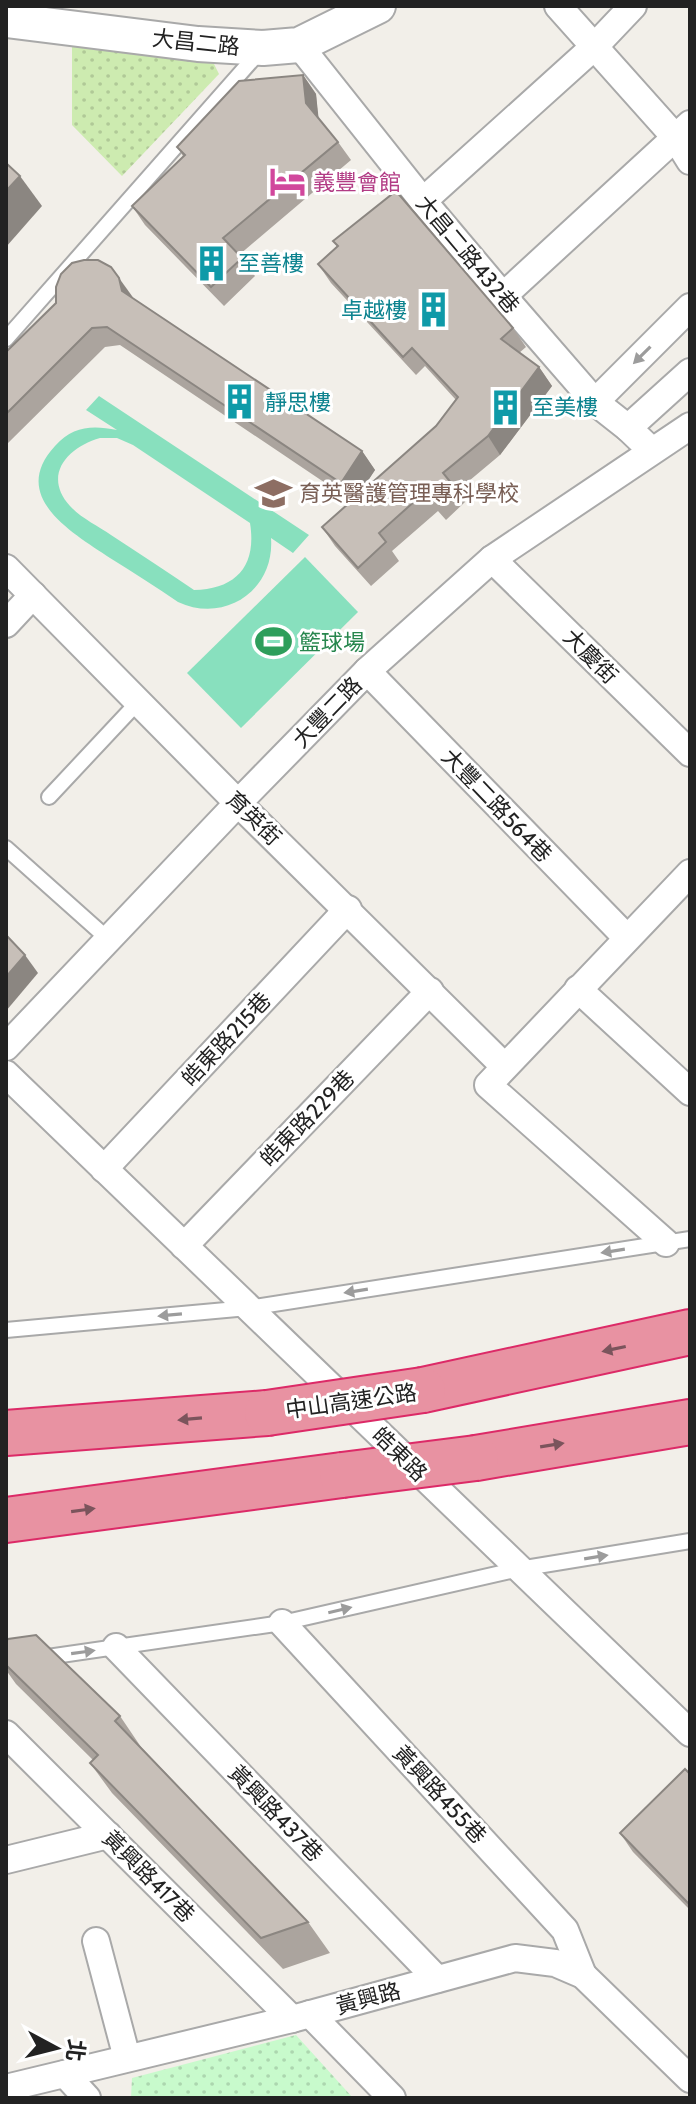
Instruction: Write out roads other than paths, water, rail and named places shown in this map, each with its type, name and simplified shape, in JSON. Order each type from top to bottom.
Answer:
[{"type":"highway","name":"中山高速公路","points":[[6,1433],[267,1413],[423,1390],[690,1332]]},
{"type":"highway","points":[[6,1520],[476,1458],[690,1422]]},
{"type":"street","name":"大昌二路","points":[[6,20],[198,44],[263,48],[299,45],[378,6]]},
{"type":"street","points":[[558,6],[683,130],[690,161]]},
{"type":"street","points":[[423,201],[595,46],[633,6]]},
{"type":"street","name":"大昌二路432巷","points":[[299,45],[423,201],[595,402],[651,450]]},
{"type":"street","points":[[503,296],[683,130]]},
{"type":"street","points":[[595,402],[690,307]]},
{"type":"street","points":[[628,428],[690,372]]},
{"type":"street","name":"大豐二路","points":[[6,1047],[367,671],[492,559],[690,426]]},
{"type":"street","name":"大慶街","points":[[492,559],[690,753]]},
{"type":"street","name":"育英街","points":[[6,568],[504,1066]]},
{"type":"street","points":[[6,624],[33,595]]},
{"type":"street","name":"大豐二路564巷","points":[[367,671],[627,938]]},
{"type":"street","points":[[678,1241],[488,1085],[690,873]]},
{"type":"street","name":"皓東路215巷","points":[[104,1169],[348,909]]},
{"type":"street","points":[[578,989],[690,1092]]},
{"type":"street","name":"皓東路229巷","points":[[184,1246],[430,991]]},
{"type":"street","name":"皓東路","points":[[6,1074],[690,1733]]},
{"type":"street","name":"黃興路455巷","points":[[282,1623],[565,1930],[583,1975]]},
{"type":"street","name":"黃興路437巷","points":[[116,1647],[437,1979]]},
{"type":"street","name":"黃興路417巷","points":[[6,1734],[108,1835],[392,2098]]},
{"type":"street","points":[[6,1860],[108,1835]]},
{"type":"street","points":[[96,1941],[127,2058]]},
{"type":"street","name":"黃興路","points":[[6,2088],[301,2016],[515,1958],[555,1963],[583,1975],[690,2079]]},
{"type":"street","points":[[65,2074],[87,2098]]},
{"type":"lane","points":[[6,339],[263,48]]},
{"type":"lane","points":[[49,797],[138,702]]},
{"type":"lane","points":[[6,848],[108,939]]},
{"type":"lane","points":[[6,1330],[248,1308],[678,1241]]},
{"type":"lane","points":[[6,1663],[282,1623],[519,1569],[690,1541]]},
{"type":"place","name":"義豐會館","points":[[287,182]]},
{"type":"place","name":"至善樓","points":[[212,263]]},
{"type":"place","name":"卓越樓","points":[[433,310]]},
{"type":"place","name":"靜思樓","points":[[239,402]]},
{"type":"place","name":"至美樓","points":[[506,407]]},
{"type":"place","name":"育英醫護管理專科學校","points":[[273,493]]},
{"type":"place","name":"籃球場","points":[[273,642]]}]
